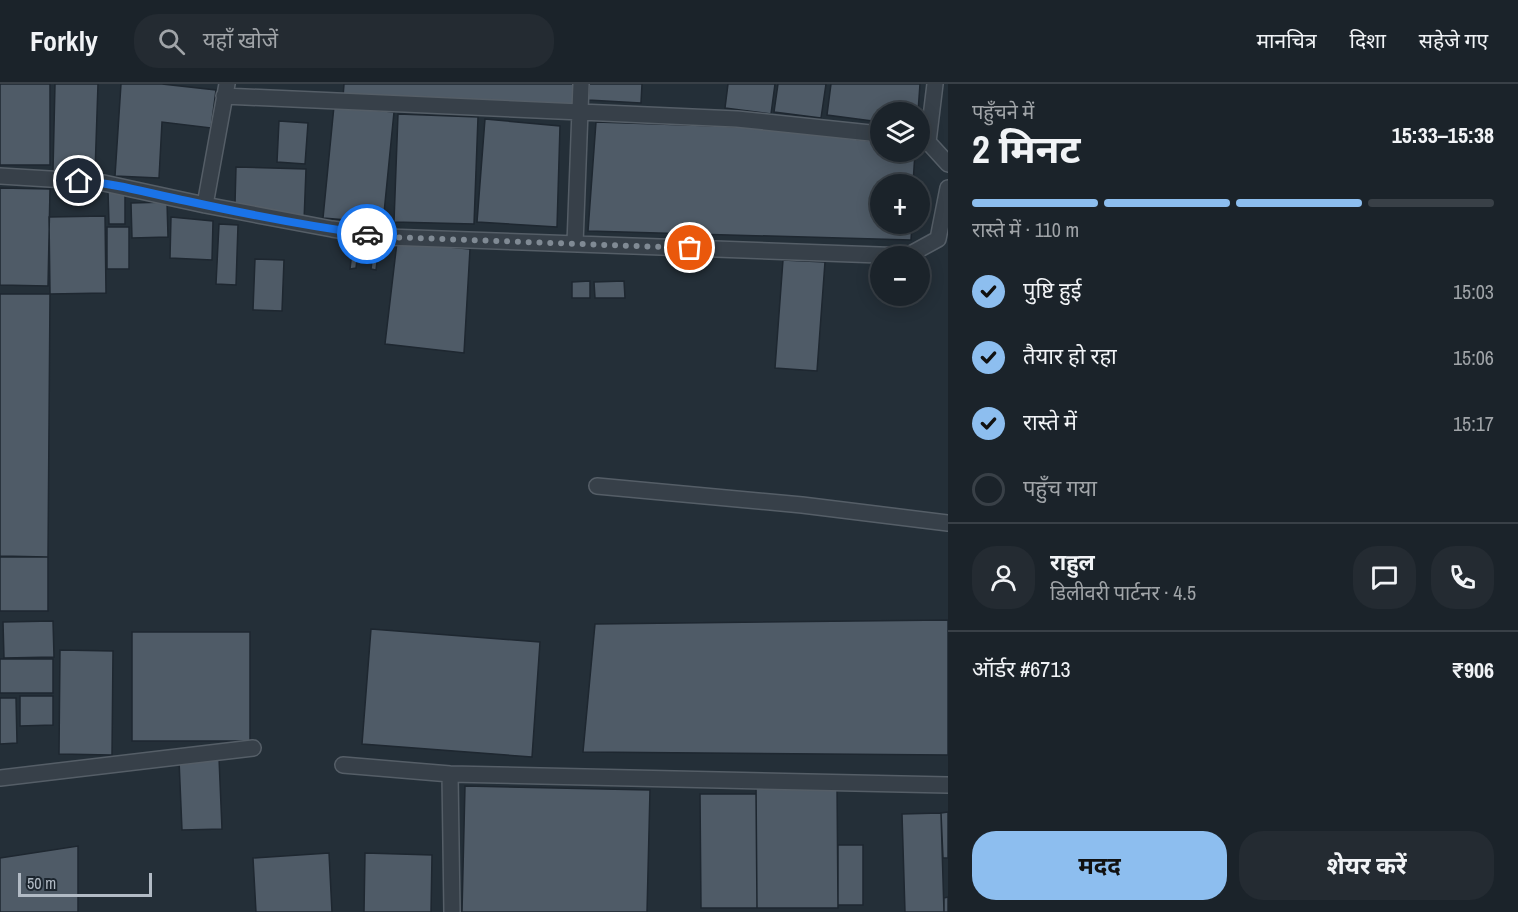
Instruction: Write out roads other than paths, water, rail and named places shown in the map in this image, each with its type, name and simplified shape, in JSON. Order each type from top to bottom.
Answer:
[{"type":"street","points":[[575,244],[582,84]]},
{"type":"street","points":[[930,109],[935,84]]},
{"type":"street","points":[[205,205],[226,90],[580,112],[737,119],[870,133]]},
{"type":"street","points":[[930,146],[948,164]]},
{"type":"street","points":[[0,176],[99,182],[205,205],[387,237],[907,256],[938,239],[948,188]]},
{"type":"street","points":[[597,486],[802,505],[948,523]]},
{"type":"street","points":[[0,778],[253,748]]},
{"type":"street","points":[[343,765],[450,774],[948,785]]},
{"type":"street","points":[[450,774],[452,912]]}]
